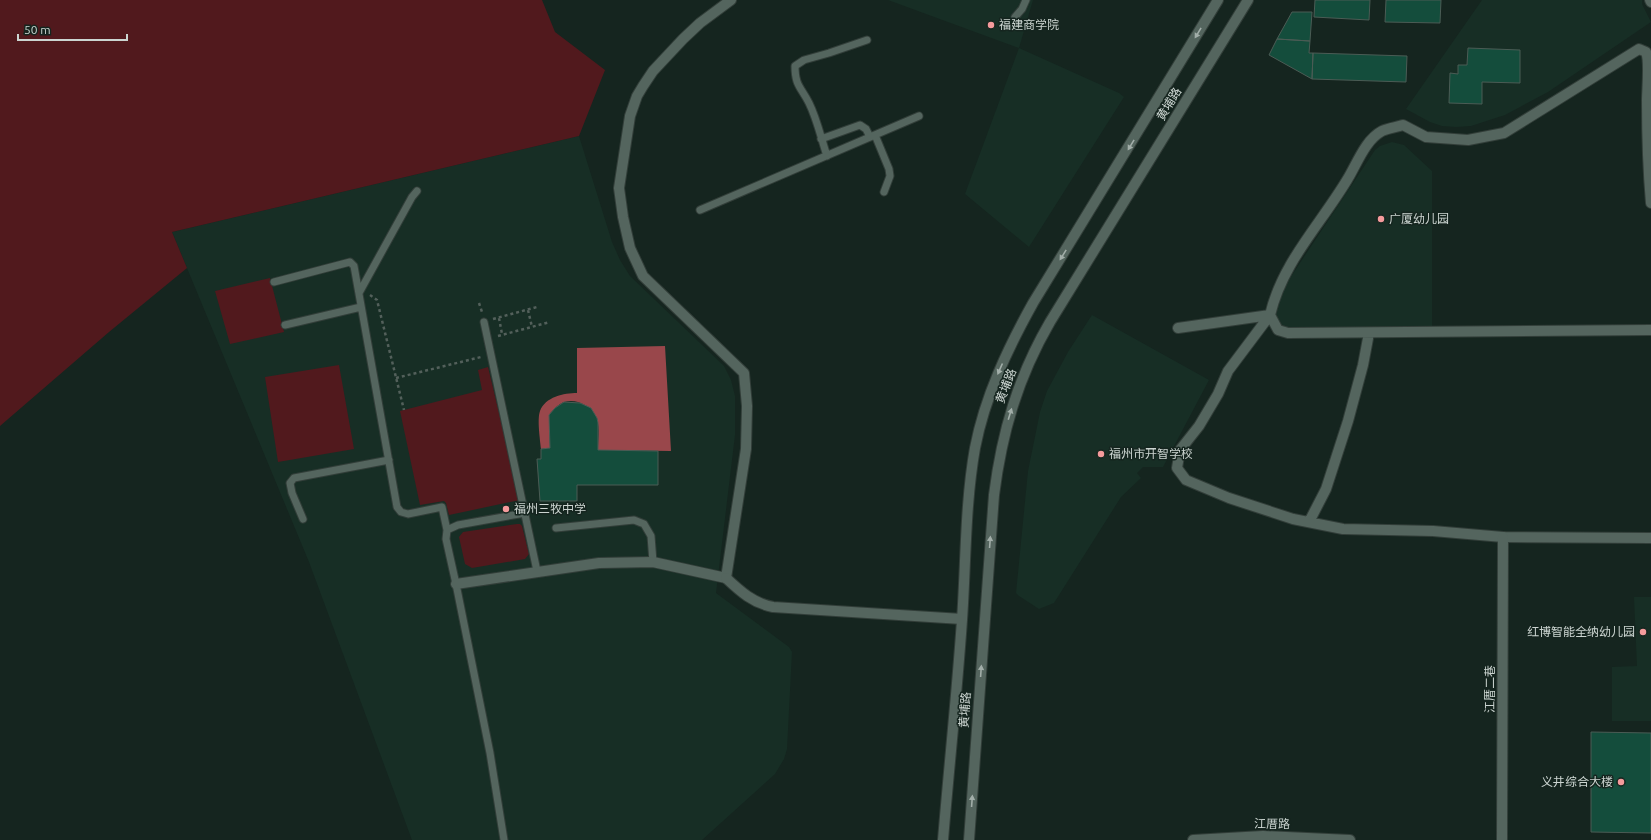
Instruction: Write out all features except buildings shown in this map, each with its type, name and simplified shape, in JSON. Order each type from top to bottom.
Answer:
[{"type":"street","points":[[726,578],[746,443],[747,406],[744,373],[643,276],[630,248],[623,217],[619,188],[630,116],[635,101],[643,86],[662,60],[683,39],[700,23],[731,0]]},
{"type":"street","name":"黄埔路","points":[[943,840],[962,619],[969,500],[975,448],[989,398],[998,372],[1033,303],[1218,0]]},
{"type":"street","name":"黄埔路","points":[[969,840],[994,495],[1002,442],[1017,391],[1044,333],[1248,0]]},
{"type":"street","points":[[1651,203],[1647,146],[1648,57],[1646,52],[1639,49],[1504,133],[1468,140],[1426,137],[1403,125],[1382,131],[1368,144],[1347,181],[1299,249],[1274,296],[1270,315],[1228,372],[1218,394],[1199,426],[1180,450],[1177,468],[1186,480],[1203,488],[1271,512],[1343,529],[1433,531],[1503,537],[1651,538]]},
{"type":"street","points":[[1178,328],[1270,315]]},
{"type":"street","points":[[1270,315],[1278,330],[1288,333],[1651,330]]},
{"type":"street","points":[[1309,522],[1326,489],[1348,421],[1363,365],[1369,333]]},
{"type":"street","name":"江厝二巷","points":[[1502,840],[1503,537]]},
{"type":"street","points":[[456,584],[599,563],[653,562],[726,578],[750,599],[757,603],[774,607],[962,619]]},
{"type":"street","name":"江厝路","points":[[1193,840],[1263,836],[1350,840]]},
{"type":"lane","points":[[1015,17],[1022,9],[1026,0]]},
{"type":"lane","points":[[827,156],[808,103],[795,78],[795,66],[804,60],[867,40]]},
{"type":"lane","points":[[700,210],[918,116]]},
{"type":"lane","points":[[821,139],[851,127],[860,126],[866,129],[873,136],[890,169],[890,176],[884,192]]},
{"type":"lane","points":[[360,291],[412,197],[417,191]]},
{"type":"lane","points":[[274,282],[350,262],[354,266],[360,291],[361,307],[397,507],[402,512],[408,514],[442,507],[447,530],[446,539],[490,753],[504,840]]},
{"type":"lane","points":[[285,325],[361,307]]},
{"type":"lane","points":[[484,322],[537,571]]},
{"type":"lane","points":[[303,519],[292,494],[290,483],[294,478],[389,460]]},
{"type":"lane","points":[[447,530],[458,525],[525,513]]},
{"type":"lane","points":[[556,528],[634,520],[644,524],[651,536],[653,562]]},
{"type":"path","points":[[360,291],[377,300],[404,410]]},
{"type":"path","points":[[484,322],[537,308]]},
{"type":"path","points":[[528,310],[532,327]]},
{"type":"path","points":[[499,318],[502,334]]},
{"type":"path","points":[[488,338],[550,322]]},
{"type":"path","points":[[396,378],[491,354]]},
{"type":"shaded area","points":[[0,0],[542,0],[555,32],[605,70],[579,136],[172,232],[187,268],[109,332],[0,426]]},
{"type":"shaded area","name":"福建商学院","points":[[888,0],[1033,0],[1019,48]]},
{"type":"shaded area","points":[[1482,0],[1642,0],[1642,4],[1651,22],[1548,92],[1505,115],[1471,126],[1456,127],[1442,126],[1430,122],[1406,109]]},
{"type":"shaded area","points":[[1019,48],[1119,93],[1124,97],[1029,247],[965,194]]},
{"type":"shaded area","name":"福州三牧中学","points":[[579,136],[612,242],[620,260],[630,276],[724,366],[731,380],[735,396],[735,435],[716,593],[789,647],[792,652],[787,749],[784,759],[775,774],[702,840],[412,840],[309,562],[172,232]]},
{"type":"shaded area","name":"广厦幼儿园","points":[[1392,142],[1404,145],[1432,171],[1432,328],[1288,328],[1282,325],[1274,311],[1280,293],[1375,150],[1380,146]]},
{"type":"shaded area","points":[[270,278],[284,332],[230,344],[215,291]]},
{"type":"shaded area","name":"福州市开智学校","points":[[1092,315],[1209,380],[1163,467],[1143,467],[1137,473],[1141,478],[1121,497],[1054,603],[1039,609],[1016,593],[1028,471],[1040,412],[1047,391],[1068,352]]},
{"type":"shaded area","points":[[665,346],[671,451],[598,450],[599,434],[595,414],[584,404],[574,401],[560,404],[549,415],[550,448],[541,449],[539,419],[542,406],[550,399],[561,395],[577,393],[577,348]]},
{"type":"shaded area","points":[[339,365],[354,449],[278,462],[265,377]]},
{"type":"shaded area","points":[[488,367],[520,500],[449,515],[446,503],[444,501],[420,505],[400,411],[482,390],[478,370]]},
{"type":"shaded area","points":[[517,524],[522,526],[529,554],[525,559],[472,568],[465,564],[459,537],[463,532]]},
{"type":"shaded area","name":"红博智能全纳幼儿园","points":[[1634,597],[1651,597],[1651,721],[1612,721],[1612,667],[1637,666]]},
{"type":"place","name":"福建商学院","points":[[991,25]]},
{"type":"place","name":"广厦幼儿园","points":[[1381,219]]},
{"type":"place","name":"福州市开智学校","points":[[1101,454]]},
{"type":"place","name":"福州三牧中学","points":[[506,509]]},
{"type":"place","name":"红博智能全纳幼儿园","points":[[1643,632]]},
{"type":"place","name":"义井综合大楼","points":[[1621,782]]}]
